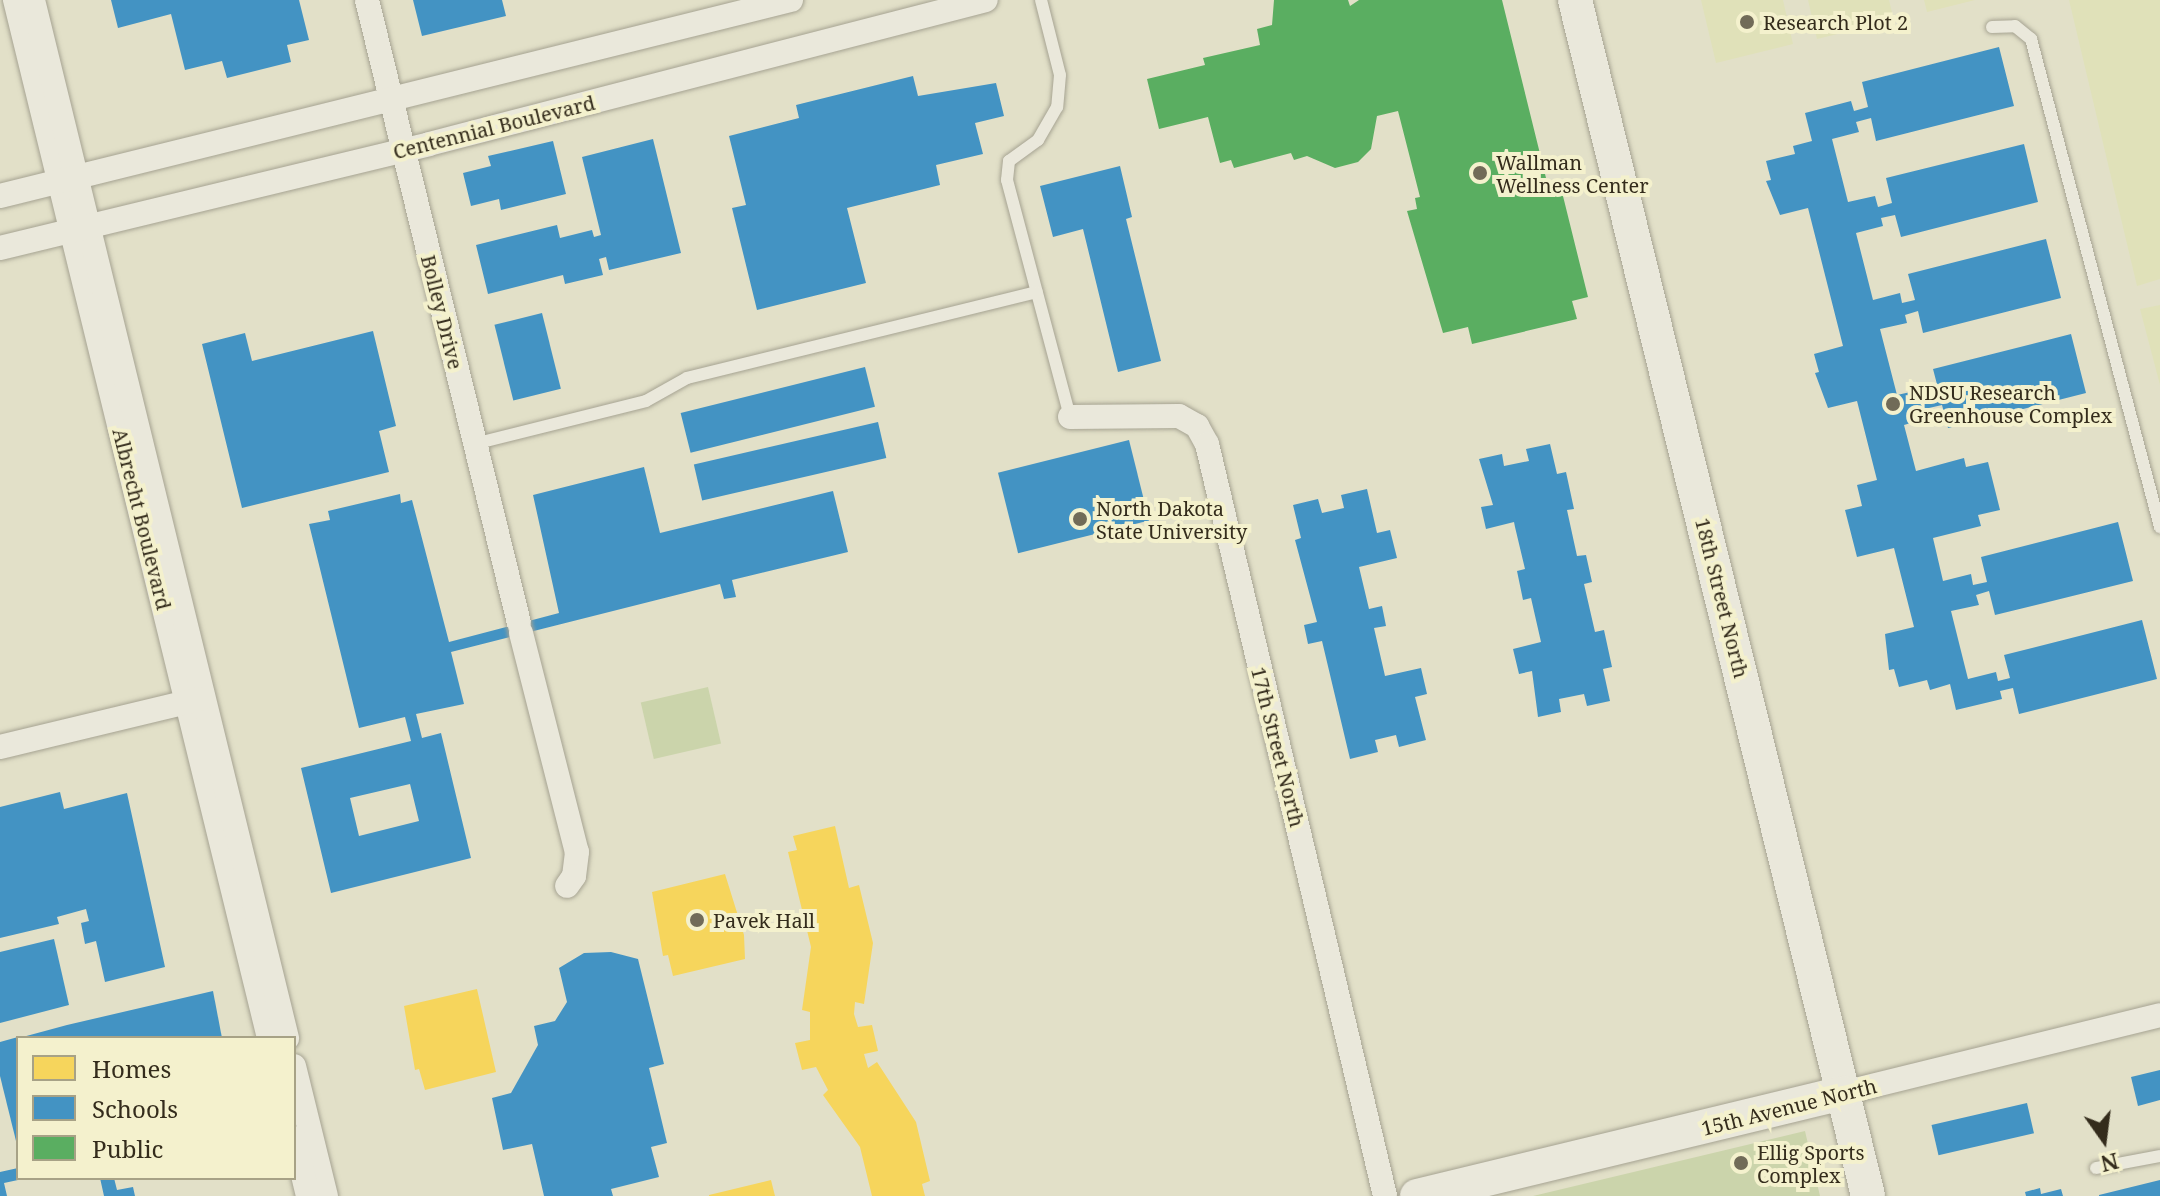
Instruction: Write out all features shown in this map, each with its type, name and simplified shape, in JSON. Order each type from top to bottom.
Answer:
[{"type":"street","name":"Albrecht Boulevard","points":[[15,0],[68,180]]},
{"type":"street","name":"Albrecht Boulevard","points":[[33,0],[79,229],[195,700],[286,1036]]},
{"type":"street","name":"Bolley Drive","points":[[367,0],[577,852],[574,876],[567,886]]},
{"type":"street","points":[[0,196],[791,0]]},
{"type":"street","name":"Centennial Boulevard","points":[[0,248],[404,149],[986,0]]},
{"type":"street","name":"18th Street North","points":[[1575,0],[1868,1196]]},
{"type":"street","name":"17th Street North","points":[[1070,417],[1179,416],[1197,426],[1207,444],[1385,1196]]},
{"type":"street","name":"Albrecht Boulevard","points":[[195,700],[269,1036]]},
{"type":"street","points":[[0,747],[195,700]]},
{"type":"street","name":"15th Avenue North","points":[[1417,1196],[2160,1015]]},
{"type":"street","points":[[296,1074],[326,1196]]},
{"type":"street","points":[[296,1146],[308,1196]]},
{"type":"lane","points":[[1041,0],[1060,75],[1057,107],[1038,140],[1009,161],[1007,180],[1070,417]]},
{"type":"lane","points":[[1992,27],[2015,26],[2031,39],[2160,527]]},
{"type":"lane","points":[[474,444],[646,401],[687,378],[1037,292]]},
{"type":"lane","points":[[2096,1168],[2160,1156]]},
{"type":"green space","name":"Research Plot 2","points":[[1701,0],[1783,0],[1793,44],[1716,63]]},
{"type":"green space","points":[[1808,0],[1889,0],[1894,20],[1817,39]]},
{"type":"green space","points":[[1924,0],[1975,0],[1927,12]]},
{"type":"green space","points":[[2069,0],[2160,0],[2160,279],[2137,286]]},
{"type":"green space","points":[[2160,305],[2160,385],[2140,309]]},
{"type":"green space","points":[[708,687],[721,744],[654,759],[641,703]]},
{"type":"green space","name":"Ellig Sports Complex","points":[[1805,1131],[1820,1196],[1533,1196]]},
{"type":"building: Homes","points":[[835,826],[849,888],[859,885],[873,943],[864,1004],[855,1002],[854,1014],[858,1027],[872,1025],[878,1051],[864,1054],[868,1068],[877,1062],[916,1122],[930,1181],[922,1184],[925,1196],[872,1196],[860,1147],[823,1095],[828,1090],[816,1067],[802,1070],[795,1043],[810,1040],[810,1012],[802,1010],[811,947],[788,852],[797,850],[793,836]]},
{"type":"building: Homes","name":"Pavek Hall","points":[[725,874],[744,935],[745,959],[673,976],[668,955],[663,956],[652,892]]},
{"type":"building: Homes","points":[[477,989],[496,1072],[425,1090],[419,1069],[415,1070],[404,1006]]},
{"type":"building: Homes","points":[[771,1180],[775,1196],[709,1196],[709,1195]]},
{"type":"building: Schools","points":[[111,0],[299,0],[309,40],[287,45],[291,62],[227,78],[222,61],[185,70],[171,14],[118,28]]},
{"type":"building: Schools","points":[[413,0],[502,0],[506,16],[422,36]]},
{"type":"building: Schools","points":[[1999,47],[2014,106],[1876,141],[1871,118],[1856,122],[1859,132],[1832,139],[1848,202],[1875,196],[1878,207],[1892,203],[1886,178],[2024,144],[2038,202],[1901,237],[1895,215],[1881,218],[1883,226],[1856,233],[1873,300],[1900,293],[1902,303],[1915,300],[1908,274],[2046,239],[2061,298],[1923,333],[1918,311],[1905,315],[1907,323],[1880,329],[1897,395],[1924,389],[1926,396],[1939,392],[1933,369],[2071,334],[2086,393],[1948,428],[1942,405],[1929,408],[1931,417],[1904,425],[1916,471],[1964,458],[1966,467],[1988,462],[2000,510],[1978,515],[1981,526],[1933,538],[1943,581],[1971,574],[1973,585],[1987,582],[1981,557],[2118,522],[2133,581],[1995,615],[1989,591],[1976,595],[1979,605],[1951,611],[1968,679],[1996,672],[1998,681],[2010,678],[2004,655],[2142,620],[2157,679],[2019,714],[2013,688],[2000,691],[2002,699],[1956,710],[1950,684],[1930,690],[1927,680],[1899,687],[1894,669],[1889,670],[1885,634],[1914,627],[1894,548],[1857,557],[1845,510],[1862,506],[1857,485],[1877,480],[1857,401],[1828,408],[1815,373],[1819,372],[1814,354],[1843,346],[1808,208],[1780,215],[1766,181],[1771,180],[1766,161],[1795,154],[1793,146],[1812,141],[1805,113],[1851,101],[1854,111],[1868,107],[1862,82]]},
{"type":"building: Schools","points":[[913,76],[918,96],[996,83],[1004,116],[975,123],[983,154],[936,165],[940,185],[847,208],[866,283],[757,310],[732,208],[746,205],[729,136],[799,118],[796,105]]},
{"type":"building: Schools","points":[[653,139],[681,253],[609,270],[606,257],[599,259],[603,275],[565,284],[563,275],[488,294],[476,245],[557,225],[560,238],[592,230],[594,237],[601,235],[582,157]]},
{"type":"building: Schools","points":[[553,141],[566,194],[501,210],[499,199],[471,206],[463,173],[491,166],[488,156]]},
{"type":"building: Schools","points":[[1120,166],[1132,217],[1126,219],[1161,361],[1118,372],[1083,229],[1053,237],[1040,186]]},
{"type":"building: Schools","points":[[542,313],[561,389],[513,401],[494,325]]},
{"type":"building: Schools","points":[[373,331],[396,426],[379,431],[389,472],[242,508],[202,344],[245,333],[252,361]]},
{"type":"building: Schools","points":[[865,367],[875,407],[691,453],[681,413]]},
{"type":"building: Schools","points":[[878,422],[886,458],[702,501],[694,465]]},
{"type":"building: Schools","points":[[1129,440],[1149,521],[1018,553],[998,473]]},
{"type":"building: Schools","points":[[1550,444],[1557,474],[1566,472],[1574,509],[1567,510],[1577,556],[1586,555],[1592,582],[1584,584],[1595,632],[1604,630],[1612,667],[1603,669],[1610,701],[1587,706],[1584,694],[1559,699],[1561,712],[1538,717],[1532,671],[1519,674],[1513,649],[1541,642],[1531,598],[1523,600],[1517,571],[1525,569],[1514,522],[1486,529],[1481,507],[1493,505],[1479,459],[1502,454],[1504,466],[1529,461],[1526,449]]},
{"type":"building: Schools","points":[[644,467],[660,533],[833,491],[848,552],[732,580],[736,597],[724,599],[720,584],[451,652],[464,704],[416,714],[422,738],[441,733],[471,858],[331,893],[301,768],[411,741],[405,717],[359,728],[309,524],[330,520],[328,511],[400,494],[401,503],[412,500],[449,642],[559,613],[533,495]],"holes":[[[410,784],[419,821],[359,836],[350,798]]]},
{"type":"building: Schools","points":[[1367,489],[1377,533],[1390,530],[1397,558],[1359,567],[1369,609],[1382,606],[1386,626],[1374,628],[1385,676],[1421,668],[1427,694],[1415,697],[1426,740],[1399,747],[1396,735],[1375,740],[1378,752],[1350,759],[1322,641],[1308,644],[1304,625],[1317,622],[1295,540],[1301,538],[1293,505],[1318,499],[1322,513],[1344,508],[1341,495]]},
{"type":"building: Schools","points":[[60,792],[64,809],[127,793],[165,967],[105,982],[96,941],[85,944],[81,923],[89,921],[86,909],[57,917],[59,924],[0,938],[0,807]]},
{"type":"building: Schools","points":[[54,939],[69,1005],[0,1023],[0,952]]},
{"type":"building: Schools","points":[[611,952],[638,959],[664,1064],[649,1068],[667,1143],[651,1147],[659,1177],[611,1189],[613,1196],[544,1196],[532,1144],[503,1150],[492,1098],[511,1093],[538,1045],[534,1026],[555,1021],[567,1002],[559,968],[584,953]]},
{"type":"building: Schools","points":[[213,991],[222,1036],[26,1036]]},
{"type":"building: Schools","points":[[16,1038],[16,1141],[0,1076],[0,1042]]},
{"type":"building: Schools","points":[[2160,1070],[2160,1100],[2138,1106],[2131,1077]]},
{"type":"building: Schools","points":[[2027,1103],[2034,1133],[1938,1155],[1932,1125]]},
{"type":"building: Schools","points":[[16,1168],[18,1180],[4,1183],[7,1196],[0,1196],[0,1172]]},
{"type":"building: Schools","points":[[100,1180],[114,1180],[117,1190],[133,1187],[135,1196],[104,1196]]},
{"type":"building: Schools","points":[[2160,1180],[2160,1196],[2099,1196],[2099,1195]]},
{"type":"building: Schools","points":[[2040,1188],[2041,1194],[2061,1189],[2063,1196],[2026,1196],[2025,1192]]},
{"type":"building: Public","name":"Wallman Wellness Center","points":[[1274,0],[1348,0],[1350,6],[1359,0],[1502,0],[1546,178],[1539,180],[1541,190],[1548,195],[1562,192],[1588,297],[1572,301],[1577,319],[1472,344],[1468,327],[1443,333],[1407,211],[1417,209],[1415,198],[1420,197],[1398,111],[1377,116],[1371,149],[1358,162],[1335,168],[1307,156],[1294,160],[1291,153],[1234,168],[1231,160],[1220,163],[1208,117],[1159,129],[1147,79],[1205,65],[1203,58],[1260,45],[1257,29],[1272,25]]},
{"type":"place","name":"Research Plot 2","points":[[1747,22]]},
{"type":"place","name":"Wallman Wellness Center","points":[[1480,173]]},
{"type":"place","name":"NDSU Research Greenhouse Complex","points":[[1893,404]]},
{"type":"place","name":"North Dakota State University","points":[[1080,519]]},
{"type":"place","name":"Pavek Hall","points":[[697,920]]},
{"type":"place","name":"Ellig Sports Complex","points":[[1741,1163]]}]
